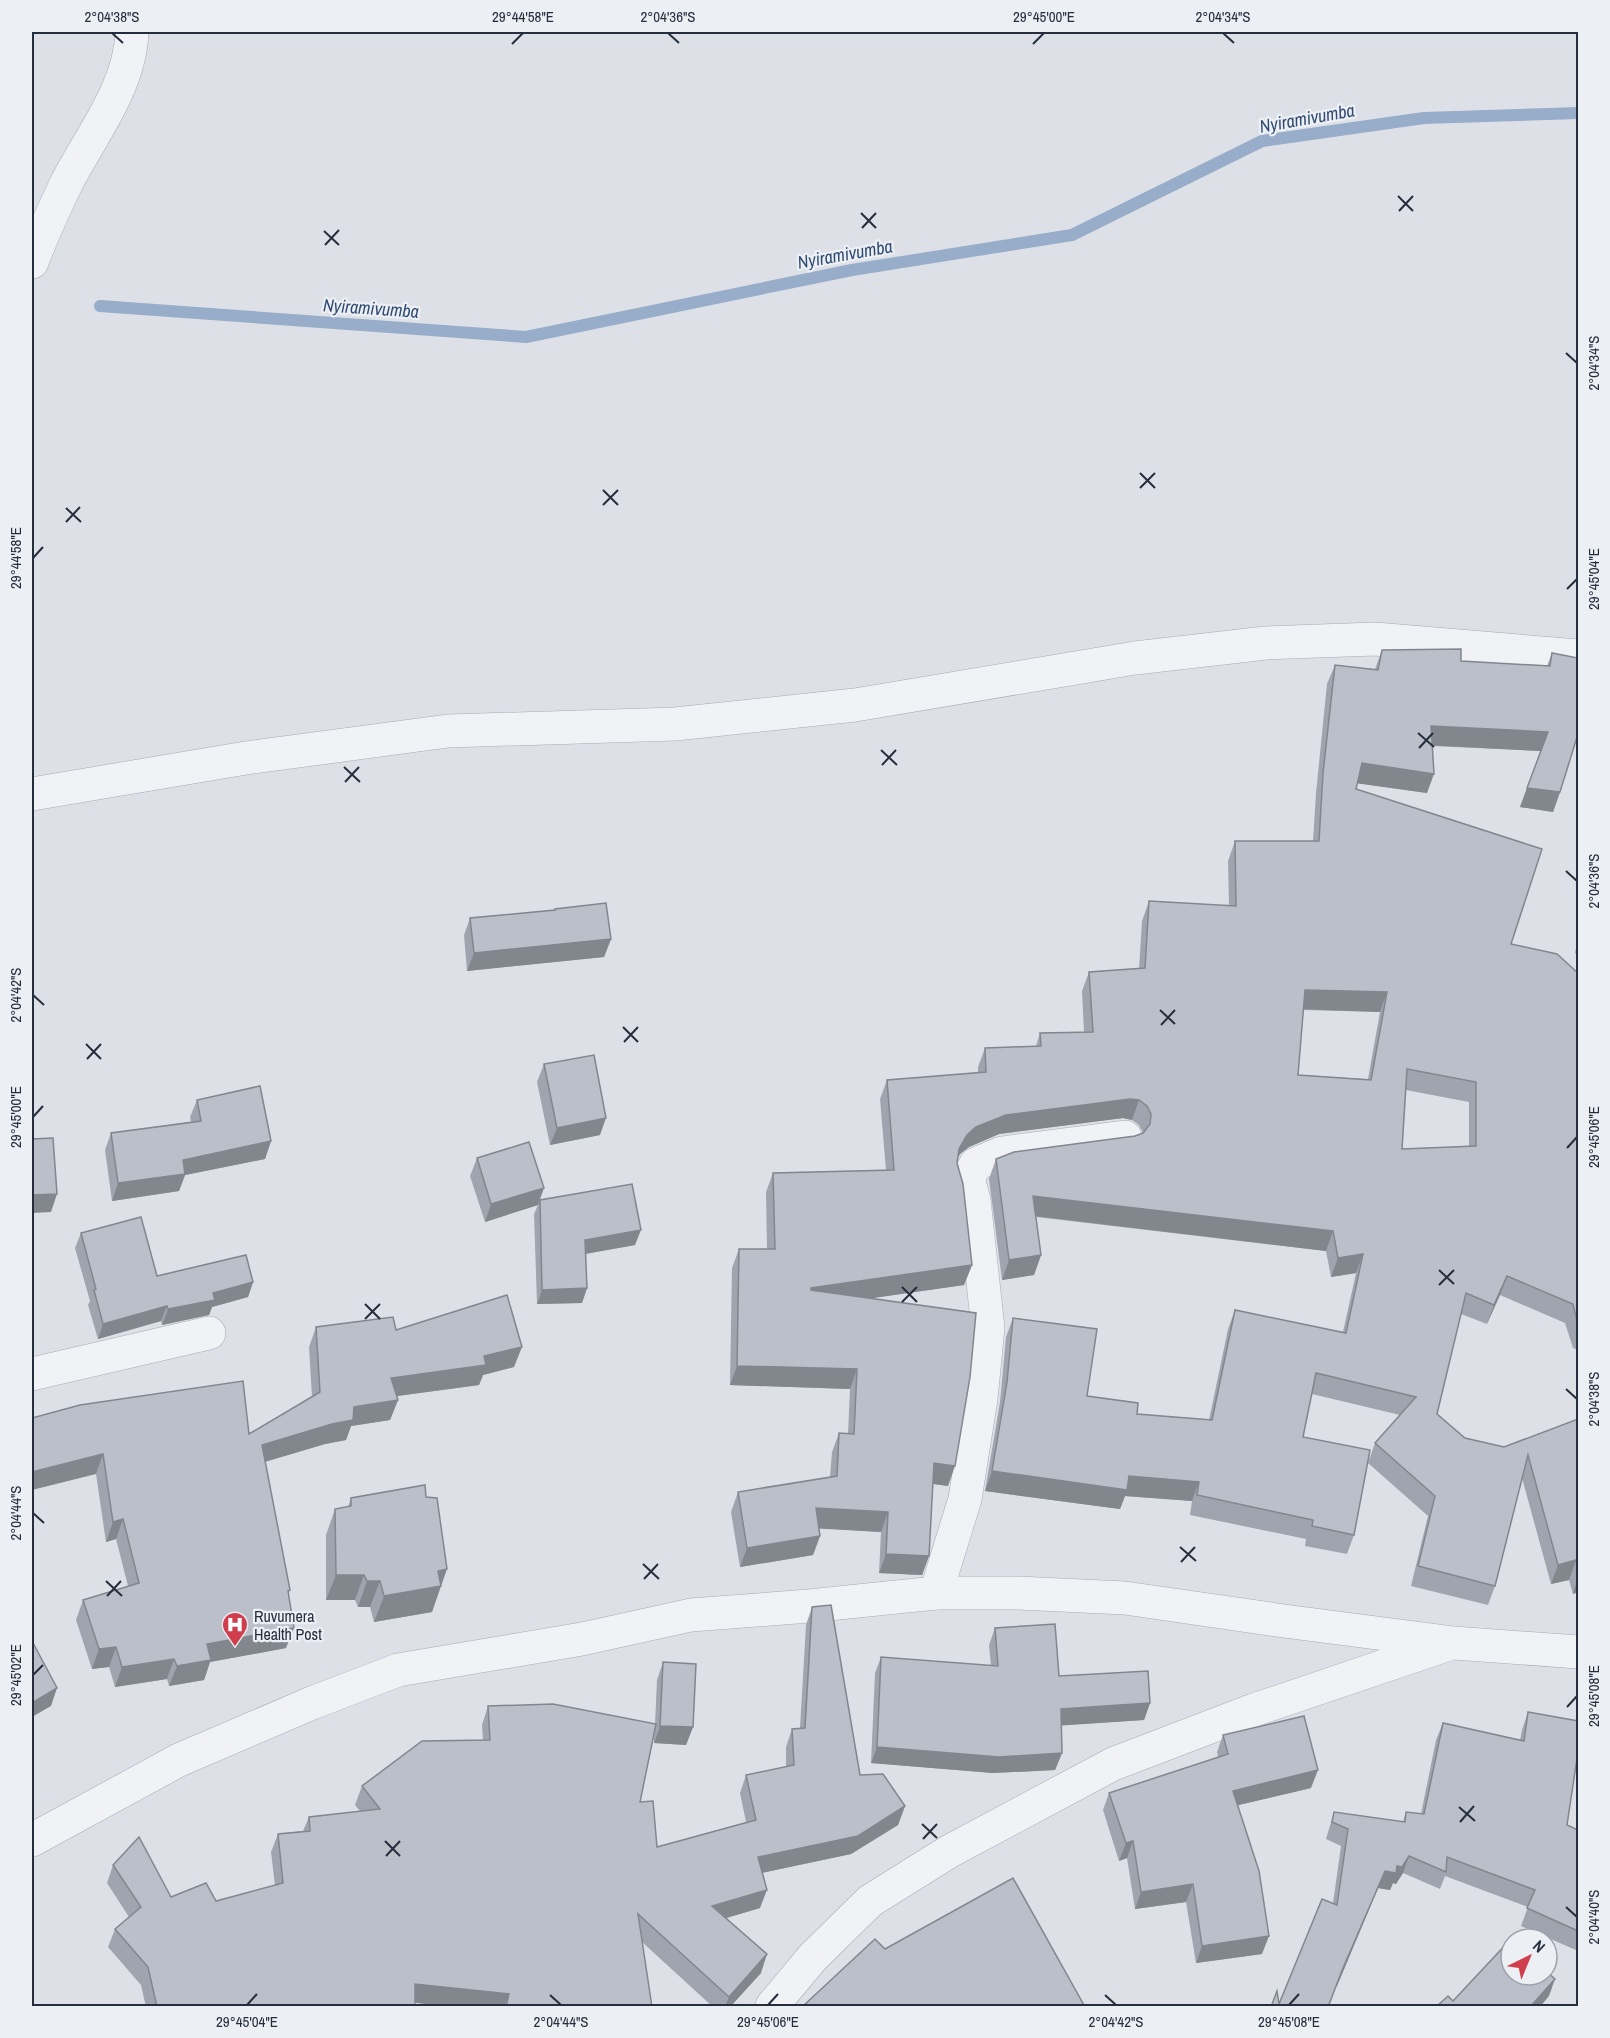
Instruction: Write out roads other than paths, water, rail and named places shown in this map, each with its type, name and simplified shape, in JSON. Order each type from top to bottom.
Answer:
[{"type":"street","points":[[32,262],[44,230],[67,183],[122,81],[131,53],[132,32]]},
{"type":"street","points":[[32,794],[246,758],[448,732],[675,724],[855,705],[1135,658],[1266,644],[1375,639],[1578,656]]},
{"type":"street","points":[[936,1593],[965,1499],[981,1399],[988,1328],[974,1200],[968,1178],[976,1164],[1002,1153],[1125,1137]]},
{"type":"street","points":[[32,1374],[209,1333]]},
{"type":"street","points":[[32,1840],[179,1760],[312,1703],[398,1670],[582,1639],[691,1615],[936,1593],[1018,1593],[1125,1598],[1454,1643],[1578,1652]]},
{"type":"street","points":[[772,2007],[813,1957],[870,1901],[970,1840],[1113,1764],[1254,1710],[1454,1643]]},
{"type":"waterway","name":"Nyiramivumba","points":[[100,306],[526,337],[852,270],[1072,235],[1262,141],[1424,118],[1578,113]]},
{"type":"place","name":"Ruvumera Health Post","points":[[235,1648]]}]
